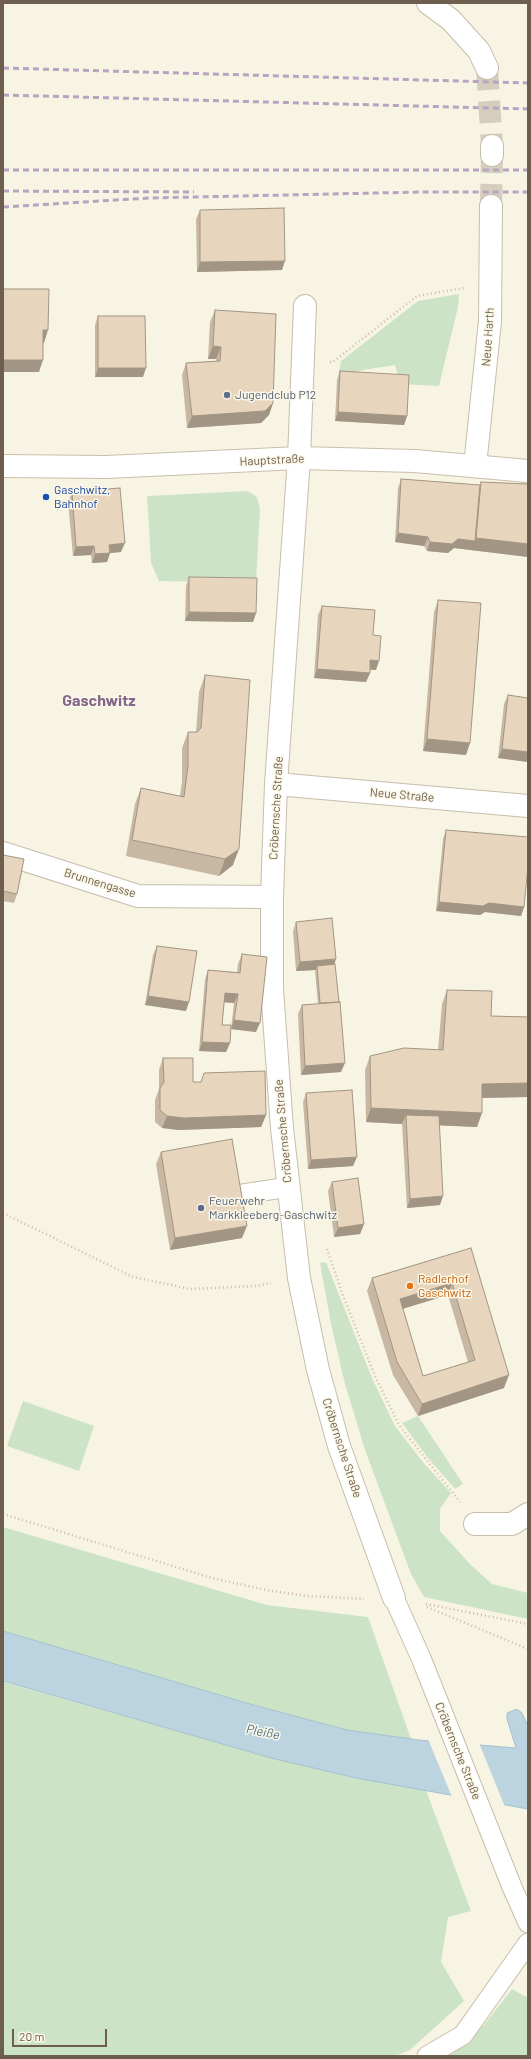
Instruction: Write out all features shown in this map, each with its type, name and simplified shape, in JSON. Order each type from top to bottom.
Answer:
[{"type":"street","points":[[428,3],[452,20],[478,51],[487,68]]},
{"type":"street","name":"Neue Harth","points":[[475,466],[490,321],[491,206]]},
{"type":"street","name":"Cröbernsche Straße","points":[[305,306],[299,458],[276,784],[272,897],[272,989],[282,1128],[299,1278],[318,1370],[339,1446],[394,1598]]},
{"type":"street","name":"Hauptstraße","points":[[7,464],[106,467],[299,458],[415,461],[528,471]]},
{"type":"street","name":"Neue Straße","points":[[276,784],[528,806]]},
{"type":"street","name":"Brunnengasse","points":[[3,853],[138,896],[272,897]]},
{"type":"street","points":[[475,1524],[512,1524],[528,1514]]},
{"type":"lane","points":[[236,1195],[288,1187]]},
{"type":"lane","name":"Cröbernsche Straße","points":[[394,1598],[421,1658],[512,1887],[528,1923]]},
{"type":"lane","points":[[427,2056],[463,2035],[528,1943]]},
{"type":"path","points":[[302,363],[333,362],[417,296],[466,287]]},
{"type":"path","points":[[3,1213],[134,1277],[190,1289],[256,1286],[299,1278]]},
{"type":"path","points":[[327,1249],[344,1298],[375,1376],[399,1425],[425,1460],[454,1491],[475,1524]]},
{"type":"path","points":[[3,1514],[212,1578],[270,1591],[350,1599],[394,1598],[528,1624]]},
{"type":"path","points":[[418,1602],[474,1628],[528,1649]]},
{"type":"green space","points":[[459,294],[458,307],[439,386],[400,384],[395,365],[363,370],[338,377],[341,361],[418,301]]},
{"type":"green space","points":[[248,491],[257,497],[260,509],[256,583],[159,581],[151,563],[147,496]]},
{"type":"green space","points":[[326,1262],[372,1378],[395,1426],[422,1461],[451,1493],[440,1509],[440,1531],[470,1564],[492,1584],[528,1593],[528,1619],[424,1597],[411,1574],[365,1450],[345,1384],[331,1324],[320,1263]]},
{"type":"green space","points":[[23,1401],[94,1426],[79,1471],[7,1446]]},
{"type":"green space","points":[[418,1416],[463,1484],[455,1489],[428,1458],[402,1423]]},
{"type":"green space","points":[[3,1527],[267,1605],[368,1617],[411,1739],[347,1730],[250,1704],[3,1631]]},
{"type":"green space","points":[[3,1682],[271,1758],[356,1778],[426,1790],[471,1911],[448,1917],[441,1962],[464,2001],[410,2050],[395,2056],[3,2056]]},
{"type":"green space","points":[[512,1989],[528,1998],[528,2056],[440,2056],[483,2026]]},
{"type":"water","name":"Pleiße","points":[[3,1631],[250,1704],[347,1730],[419,1740],[516,1748],[507,1719],[507,1713],[517,1709],[522,1713],[528,1726],[528,1809],[356,1778],[271,1758],[3,1681]]},
{"type":"pier","points":[[428,1739],[479,1743],[505,1807],[452,1797]]},
{"type":"building","points":[[284,208],[285,261],[200,262],[200,210]]},
{"type":"building","points":[[3,289],[49,289],[48,330],[43,330],[43,360],[3,360]]},
{"type":"building","name":"Jugendclub P12","points":[[215,310],[276,314],[273,403],[265,411],[192,416],[186,363],[220,361],[221,347],[213,346]]},
{"type":"building","points":[[98,316],[145,316],[146,368],[98,368]]},
{"type":"building","points":[[340,371],[409,375],[407,416],[338,412]]},
{"type":"building","points":[[401,479],[480,485],[475,541],[458,539],[452,544],[430,542],[428,537],[398,533]]},
{"type":"building","points":[[481,482],[528,484],[528,544],[476,538]]},
{"type":"building","points":[[120,488],[125,543],[109,545],[110,553],[95,554],[94,546],[76,547],[72,492]]},
{"type":"building","points":[[189,577],[257,578],[256,613],[189,612]]},
{"type":"building","points":[[438,600],[481,603],[470,743],[427,739]]},
{"type":"building","points":[[322,606],[375,610],[373,635],[381,636],[379,661],[370,660],[370,673],[317,669]]},
{"type":"building","points":[[205,675],[250,680],[239,849],[225,859],[132,840],[141,788],[184,797],[188,766],[188,732],[197,732],[201,728]]},
{"type":"building","points":[[508,695],[528,698],[528,752],[502,749]]},
{"type":"building","points":[[446,830],[528,837],[528,866],[524,907],[489,903],[483,906],[439,902]]},
{"type":"building","points":[[3,855],[24,859],[17,894],[3,891]]},
{"type":"building","points":[[332,918],[336,959],[300,962],[296,922]]},
{"type":"building","points":[[157,946],[197,951],[189,1002],[148,996]]},
{"type":"building","points":[[242,954],[267,957],[260,1023],[234,1020],[238,994],[225,993],[222,1025],[231,1025],[230,1043],[202,1042],[208,970],[240,973]]},
{"type":"building","points":[[335,964],[339,1002],[320,1003],[317,966]]},
{"type":"building","points":[[447,990],[492,991],[491,1016],[528,1017],[528,1083],[482,1084],[482,1113],[371,1108],[370,1056],[404,1048],[443,1050]]},
{"type":"building","points":[[340,1002],[345,1063],[305,1066],[302,1005]]},
{"type":"building","points":[[163,1058],[193,1058],[193,1082],[201,1082],[204,1073],[265,1071],[266,1115],[184,1118],[167,1116],[160,1110],[160,1088],[164,1082]]},
{"type":"building","points":[[352,1090],[357,1157],[311,1160],[306,1093]]},
{"type":"building","points":[[406,1115],[439,1116],[443,1196],[410,1199]]},
{"type":"building","name":"Feuerwehr Markkleeberg-Gaschwitz","points":[[232,1139],[247,1226],[175,1238],[161,1152]]},
{"type":"building","points":[[358,1178],[364,1224],[338,1228],[332,1182]]},
{"type":"building","points":[[471,1248],[509,1375],[422,1404],[397,1362],[372,1278]],"holes":[[[452,1283],[475,1360],[423,1376],[400,1299]]]},
{"type":"tunnel","points":[[487,68],[492,146]]},
{"type":"tunnel","points":[[491,206],[492,155]]},
{"type":"railway","points":[[3,68],[528,83]]},
{"type":"railway","points":[[3,95],[528,109]]},
{"type":"railway","points":[[3,170],[528,170]]},
{"type":"railway","points":[[3,191],[194,192]]},
{"type":"railway","points":[[3,207],[149,198],[422,192],[528,192]]},
{"type":"place","name":"Jugendclub P12","points":[[227,395]]},
{"type":"place","name":"Gaschwitz, Bahnhof","points":[[46,497]]},
{"type":"place","name":"Feuerwehr Markkleeberg-Gaschwitz","points":[[201,1208]]},
{"type":"place","name":"Radlerhof Gaschwitz","points":[[410,1286]]},
{"type":"district","name":"Gaschwitz","points":[[99,701]]}]
